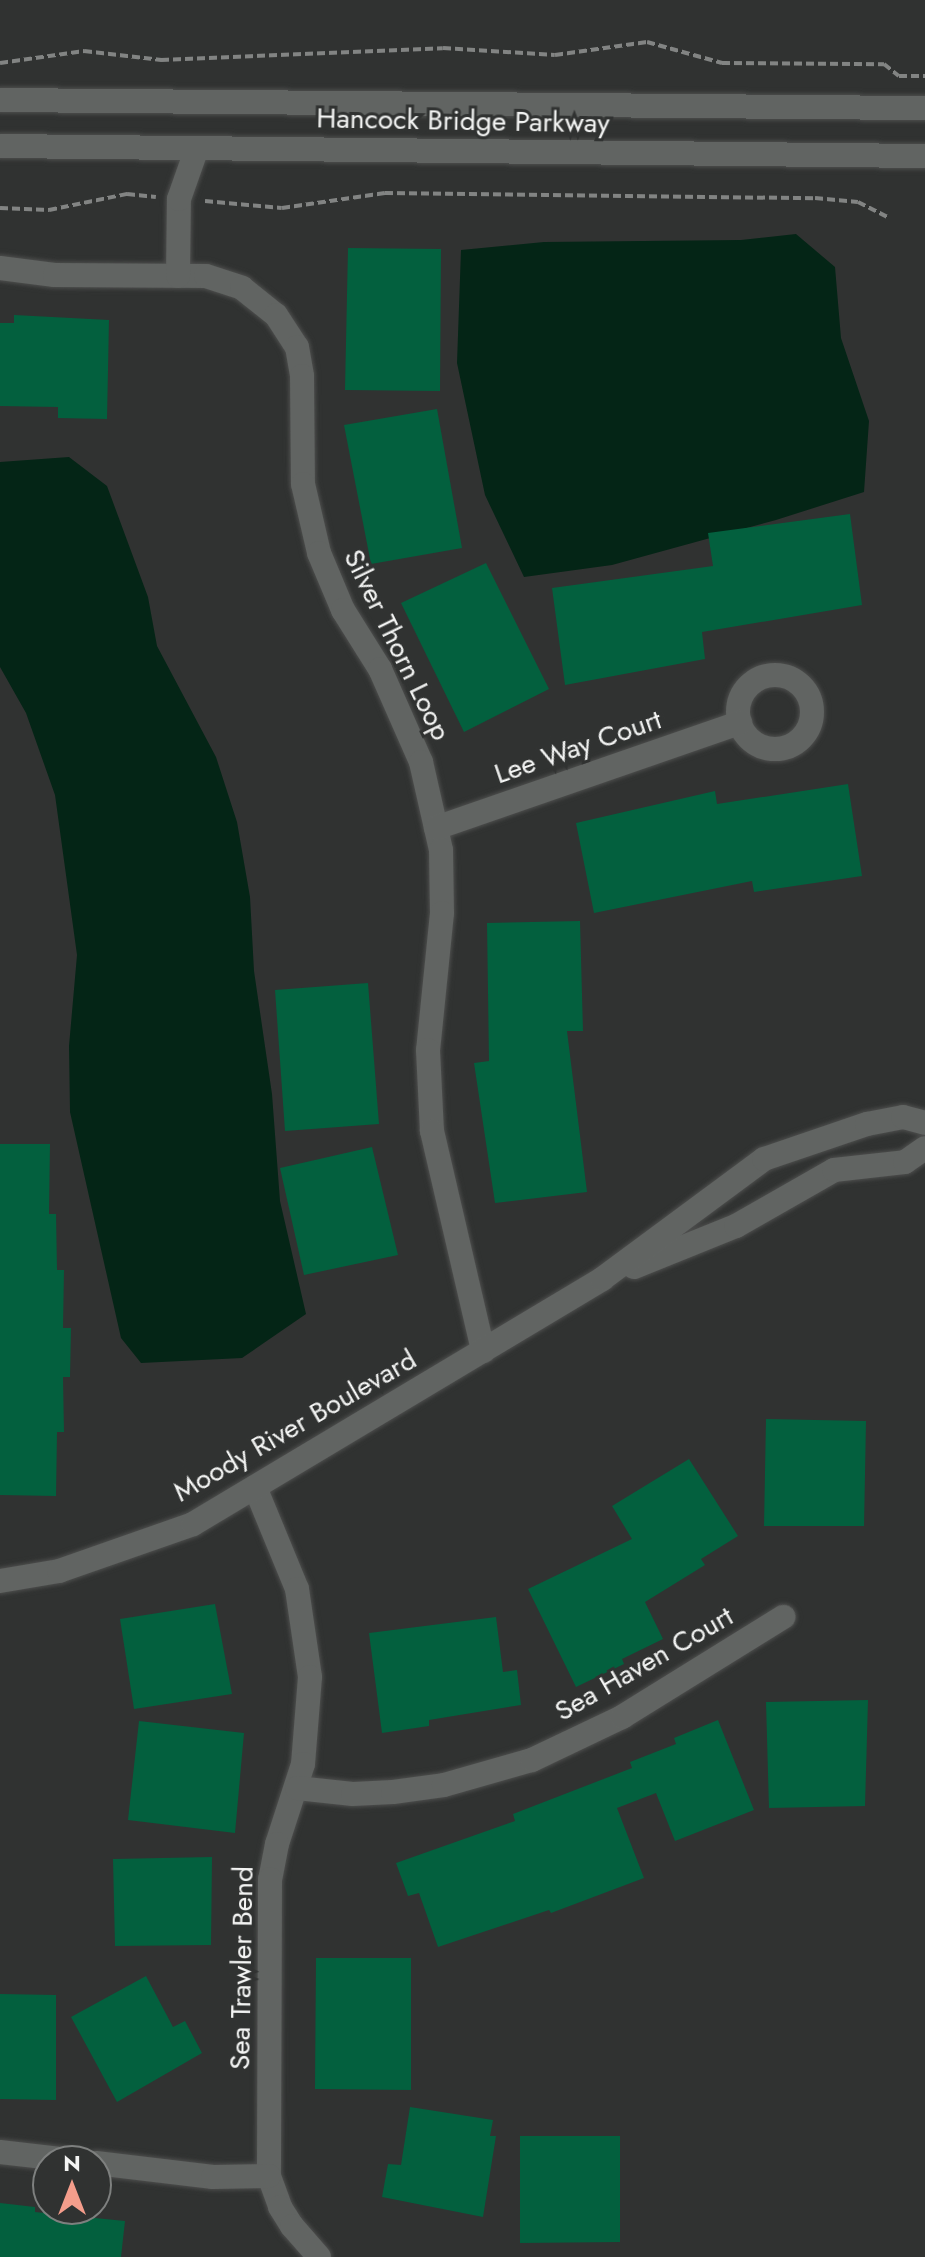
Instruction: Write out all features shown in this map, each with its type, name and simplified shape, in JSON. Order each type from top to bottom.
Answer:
[{"type":"street","name":"Hancock Bridge Parkway","points":[[0,100],[925,108]]},
{"type":"street","name":"Hancock Bridge Parkway","points":[[0,146],[925,156]]},
{"type":"street","points":[[178,276],[179,199],[197,148]]},
{"type":"street","name":"Silver Thorn Loop","points":[[0,268],[55,275],[206,276],[242,288],[276,315],[297,347],[302,376],[303,484],[319,553],[343,610],[380,669],[421,762],[441,850],[442,913],[428,1050],[432,1131],[483,1351]]},
{"type":"street","name":"Lee Way Court","points":[[436,828],[740,723]]},
{"type":"street","name":"Moody River Boulevard","points":[[0,1581],[59,1571],[193,1524],[602,1279],[764,1159],[806,1142],[903,1117],[925,1123]]},
{"type":"street","name":"Moody River Boulevard","points":[[602,1279],[736,1226],[834,1170],[905,1162],[925,1148]]},
{"type":"street","points":[[717,1196],[736,1226]]},
{"type":"street","name":"Sea Trawler Bend","points":[[255,1487],[293,1577],[308,1645],[309,1722],[297,1788],[277,1844],[270,1879],[269,2176],[280,2207],[319,2257]]},
{"type":"street","name":"Sea Haven Court","points":[[297,1788],[353,1794],[393,1792],[444,1785],[532,1760],[622,1717],[783,1617]]},
{"type":"street","points":[[0,2152],[32,2156]]},
{"type":"street","points":[[112,2165],[213,2177],[269,2176]]},
{"type":"path","points":[[0,63],[84,51],[161,60],[443,48],[555,55],[647,42],[722,63],[884,64],[899,76],[925,76]]},
{"type":"path","points":[[0,208],[49,210],[127,194],[282,208],[385,193],[815,198],[858,202],[889,218]]},
{"type":"shaded area","points":[[796,234],[835,267],[841,338],[869,421],[864,492],[776,520],[612,565],[524,577],[485,495],[457,363],[461,250],[544,242],[741,240]]},
{"type":"shaded area","points":[[69,457],[107,486],[148,597],[157,646],[216,757],[237,822],[250,897],[254,971],[272,1094],[280,1201],[306,1314],[242,1358],[141,1363],[121,1338],[70,1112],[69,1046],[77,955],[55,795],[26,713],[0,667],[0,462]]},
{"type":"building","points":[[348,248],[441,249],[440,391],[345,390]]},
{"type":"building","points":[[14,315],[109,320],[107,419],[58,418],[58,407],[0,406],[0,323],[14,323]]},
{"type":"building","points":[[437,409],[462,548],[371,564],[344,425]]},
{"type":"building","points":[[850,514],[862,605],[702,632],[705,659],[565,685],[552,588],[713,566],[708,533]]},
{"type":"building","points":[[486,563],[549,689],[464,732],[401,603]]},
{"type":"building","points":[[848,784],[862,876],[754,892],[752,881],[594,913],[576,823],[715,791],[717,804]]},
{"type":"building","points":[[580,921],[583,1031],[567,1031],[587,1192],[495,1203],[474,1063],[489,1061],[487,923]]},
{"type":"building","points":[[368,983],[379,1124],[285,1131],[275,990]]},
{"type":"building","points":[[0,1144],[50,1144],[49,1214],[56,1214],[57,1270],[64,1270],[63,1328],[71,1328],[70,1377],[63,1377],[64,1432],[57,1432],[56,1496],[0,1495]]},
{"type":"building","points":[[372,1147],[398,1255],[304,1275],[280,1168]]},
{"type":"building","points":[[766,1419],[866,1421],[864,1526],[764,1526]]},
{"type":"building","points":[[689,1459],[738,1536],[701,1559],[705,1565],[645,1602],[663,1639],[622,1659],[624,1664],[576,1687],[528,1589],[632,1539],[612,1506]]},
{"type":"building","points":[[215,1604],[232,1694],[134,1709],[120,1619]]},
{"type":"building","points":[[496,1617],[503,1672],[517,1670],[521,1705],[429,1720],[429,1726],[382,1733],[369,1633]]},
{"type":"building","points":[[868,1700],[865,1806],[769,1808],[766,1702]]},
{"type":"building","points":[[718,1720],[754,1810],[675,1841],[656,1793],[617,1808],[644,1878],[551,1913],[549,1910],[438,1947],[419,1893],[408,1896],[396,1863],[515,1821],[513,1814],[632,1768],[630,1762],[676,1744],[674,1738]]},
{"type":"building","points":[[139,1721],[244,1733],[235,1833],[128,1820]]},
{"type":"building","points":[[212,1857],[211,1945],[115,1946],[113,1859]]},
{"type":"building","points":[[316,1958],[411,1958],[411,2090],[315,2089]]},
{"type":"building","points":[[146,1976],[173,2027],[185,2021],[202,2053],[117,2102],[71,2017]]},
{"type":"building","points":[[0,1994],[56,1995],[56,2100],[0,2099]]},
{"type":"building","points":[[410,2107],[493,2120],[490,2136],[496,2136],[483,2217],[382,2197],[388,2164],[401,2165]]},
{"type":"building","points":[[520,2136],[620,2136],[620,2242],[520,2243]]},
{"type":"building","points":[[0,2203],[32,2207],[32,2225],[112,2225],[112,2220],[125,2221],[121,2257],[0,2257]]}]
